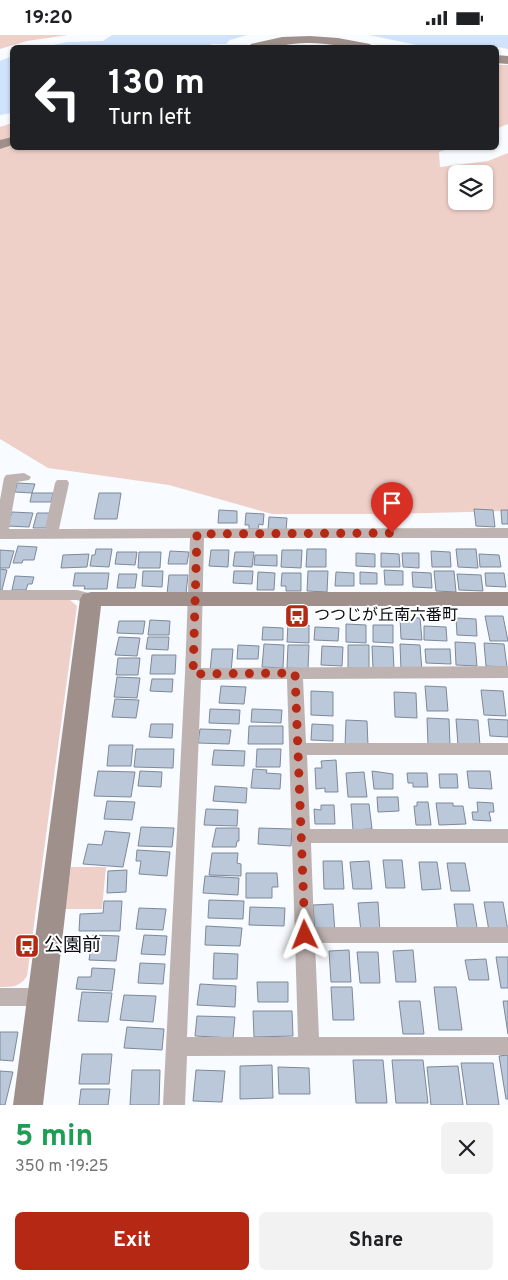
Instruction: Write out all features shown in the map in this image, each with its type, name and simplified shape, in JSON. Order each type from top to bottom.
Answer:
[{"type":"street","points":[[262,45],[284,39],[311,37],[338,40],[358,45]]},
{"type":"street","points":[[24,477],[12,478],[1,534],[508,533]]},
{"type":"street","points":[[51,534],[62,483]]},
{"type":"street","points":[[174,1105],[193,674],[197,534]]},
{"type":"street","points":[[0,595],[77,595],[91,599],[508,599]]},
{"type":"street","points":[[28,1105],[91,599]]},
{"type":"street","points":[[193,674],[508,672]]},
{"type":"street","points":[[295,673],[309,1047]]},
{"type":"street","points":[[299,749],[508,749]]},
{"type":"street","points":[[302,836],[508,836]]},
{"type":"street","points":[[305,935],[508,935]]},
{"type":"street","points":[[0,997],[42,997]]},
{"type":"street","points":[[176,1047],[508,1046]]},
{"type":"shaded area","points":[[0,35],[68,35],[27,41],[0,49]]},
{"type":"shaded area","points":[[499,65],[508,65],[508,124],[499,128]]},
{"type":"shaded area","points":[[10,124],[10,150],[444,150],[439,152],[440,167],[448,166],[448,210],[493,210],[493,165],[456,165],[488,161],[508,153],[508,511],[272,514],[169,485],[48,468],[0,439],[0,127]]},
{"type":"shaded area","points":[[0,600],[70,600],[77,606],[27,976],[19,984],[4,987],[0,987]]},
{"type":"shaded area","points":[[71,867],[106,867],[102,909],[65,909]]},
{"type":"water","points":[[112,35],[247,35],[230,40],[226,44],[210,45],[53,45],[67,42],[103,41]]},
{"type":"water","points":[[369,35],[508,35],[508,49],[499,47],[499,45],[416,45]]},
{"type":"water","points":[[10,57],[10,113],[0,115],[0,61]]},
{"type":"building","points":[[17,483],[35,484],[32,493],[15,492]]},
{"type":"building","points":[[32,493],[53,493],[51,502],[30,502]]},
{"type":"building","points":[[99,493],[121,493],[117,519],[94,519]]},
{"type":"building","points":[[474,509],[493,510],[495,527],[476,526]]},
{"type":"building","points":[[219,510],[237,511],[237,523],[218,523]]},
{"type":"building","points":[[501,510],[508,510],[508,524],[502,524]]},
{"type":"building","points":[[12,512],[33,513],[29,527],[7,526]]},
{"type":"building","points":[[37,513],[50,513],[46,528],[33,528]]},
{"type":"building","points":[[246,513],[264,514],[263,525],[259,524],[258,529],[249,529],[249,525],[245,525]]},
{"type":"building","points":[[269,517],[287,518],[286,531],[268,530]]},
{"type":"building","points":[[18,546],[37,547],[34,560],[23,560],[22,563],[13,563]]},
{"type":"building","points":[[96,549],[112,549],[109,567],[90,566],[92,555],[95,555]]},
{"type":"building","points":[[307,549],[326,549],[326,567],[306,567]]},
{"type":"building","points":[[456,549],[476,549],[478,568],[458,567]]},
{"type":"building","points":[[0,550],[14,551],[9,568],[0,568]]},
{"type":"building","points":[[211,550],[229,550],[228,567],[209,566]]},
{"type":"building","points":[[282,550],[302,550],[301,568],[281,567]]},
{"type":"building","points":[[170,551],[189,552],[187,564],[168,564]]},
{"type":"building","points":[[431,551],[450,552],[451,567],[432,567]]},
{"type":"building","points":[[117,552],[137,552],[135,565],[115,564]]},
{"type":"building","points":[[139,552],[161,552],[160,568],[138,568]]},
{"type":"building","points":[[235,552],[254,552],[252,567],[233,566]]},
{"type":"building","points":[[356,553],[375,554],[375,567],[356,566]]},
{"type":"building","points":[[381,553],[399,554],[400,567],[381,567]]},
{"type":"building","points":[[402,553],[419,553],[419,568],[403,567]]},
{"type":"building","points":[[89,554],[87,567],[61,568],[63,555]]},
{"type":"building","points":[[479,554],[499,555],[501,567],[480,567]]},
{"type":"building","points":[[255,555],[277,555],[277,566],[254,565]]},
{"type":"building","points":[[0,569],[7,570],[2,590],[0,590]]},
{"type":"building","points":[[384,570],[403,571],[403,585],[385,585]]},
{"type":"building","points":[[143,571],[163,571],[162,587],[142,586]]},
{"type":"building","points":[[234,571],[253,571],[252,584],[233,583]]},
{"type":"building","points":[[308,571],[328,571],[327,592],[307,591]]},
{"type":"building","points":[[434,571],[454,571],[456,592],[436,591]]},
{"type":"building","points":[[258,572],[275,573],[274,590],[257,590]]},
{"type":"building","points":[[336,572],[354,573],[354,586],[335,586]]},
{"type":"building","points":[[360,572],[377,573],[377,584],[360,584]]},
{"type":"building","points":[[412,572],[431,573],[432,588],[413,587]]},
{"type":"building","points":[[75,573],[109,573],[107,589],[84,589],[85,586],[73,586]]},
{"type":"building","points":[[282,573],[301,573],[301,591],[286,591],[286,586],[281,586]]},
{"type":"building","points":[[485,573],[504,573],[506,587],[486,586]]},
{"type":"building","points":[[119,574],[137,574],[135,588],[117,588]]},
{"type":"building","points":[[457,574],[481,575],[483,591],[459,590]]},
{"type":"building","points":[[169,575],[188,575],[186,594],[167,594]]},
{"type":"building","points":[[15,576],[34,577],[32,584],[28,584],[26,590],[12,590]]},
{"type":"building","points":[[485,616],[503,616],[508,641],[490,641]]},
{"type":"building","points":[[400,617],[420,618],[422,640],[401,639]]},
{"type":"building","points":[[456,618],[476,619],[477,636],[457,635]]},
{"type":"building","points":[[150,620],[170,621],[169,635],[148,635]]},
{"type":"building","points":[[119,621],[145,621],[143,634],[117,633]]},
{"type":"building","points":[[288,624],[309,625],[309,643],[287,642]]},
{"type":"building","points":[[346,624],[366,625],[366,643],[346,642]]},
{"type":"building","points":[[373,625],[393,625],[393,643],[373,642]]},
{"type":"building","points":[[424,626],[446,627],[447,641],[424,640]]},
{"type":"building","points":[[263,627],[283,628],[283,640],[262,640]]},
{"type":"building","points":[[315,627],[339,628],[338,641],[314,640]]},
{"type":"building","points":[[119,637],[140,638],[137,656],[115,655]]},
{"type":"building","points":[[148,637],[169,637],[168,650],[146,649]]},
{"type":"building","points":[[455,642],[475,643],[477,666],[456,665]]},
{"type":"building","points":[[484,643],[504,644],[507,667],[486,666]]},
{"type":"building","points":[[264,644],[284,645],[283,668],[262,667]]},
{"type":"building","points":[[400,644],[420,645],[422,671],[401,670]]},
{"type":"building","points":[[238,645],[259,646],[258,659],[237,659]]},
{"type":"building","points":[[288,645],[309,645],[308,669],[287,668]]},
{"type":"building","points":[[348,645],[369,645],[369,669],[348,668]]},
{"type":"building","points":[[322,646],[343,647],[342,666],[321,665]]},
{"type":"building","points":[[372,646],[393,647],[394,670],[373,669]]},
{"type":"building","points":[[212,649],[233,649],[231,673],[210,672]]},
{"type":"building","points":[[425,649],[450,649],[451,664],[426,663]]},
{"type":"building","points":[[152,655],[176,655],[175,674],[150,674]]},
{"type":"building","points":[[118,658],[140,658],[138,675],[116,675]]},
{"type":"building","points":[[117,677],[140,678],[137,698],[114,697]]},
{"type":"building","points":[[152,679],[173,679],[172,692],[150,691]]},
{"type":"building","points":[[221,686],[246,687],[244,704],[219,703]]},
{"type":"building","points":[[425,686],[446,687],[448,711],[427,711]]},
{"type":"building","points":[[481,690],[503,691],[506,716],[484,715]]},
{"type":"building","points":[[311,691],[333,692],[333,716],[311,715]]},
{"type":"building","points":[[394,692],[416,693],[417,718],[395,717]]},
{"type":"building","points":[[115,699],[139,700],[136,718],[112,717]]},
{"type":"building","points":[[210,709],[240,710],[239,724],[209,723]]},
{"type":"building","points":[[252,709],[282,710],[281,723],[251,722]]},
{"type":"building","points":[[427,718],[449,719],[450,745],[428,744]]},
{"type":"building","points":[[456,719],[478,720],[480,746],[458,745]]},
{"type":"building","points":[[488,719],[508,720],[508,737],[490,736]]},
{"type":"building","points":[[346,720],[367,721],[368,746],[345,746]]},
{"type":"building","points":[[151,724],[173,724],[172,738],[149,737]]},
{"type":"building","points":[[312,724],[333,725],[333,741],[311,740]]},
{"type":"building","points":[[249,726],[283,726],[283,744],[248,744]]},
{"type":"building","points":[[200,729],[231,730],[229,744],[198,743]]},
{"type":"building","points":[[109,745],[133,745],[131,766],[107,766]]},
{"type":"building","points":[[136,749],[174,749],[173,768],[134,767]]},
{"type":"building","points":[[257,749],[281,749],[280,767],[256,767]]},
{"type":"building","points":[[214,750],[245,751],[244,766],[212,765]]},
{"type":"building","points":[[336,760],[338,792],[325,792],[325,788],[316,789],[315,768],[322,768],[321,761]]},
{"type":"building","points":[[253,769],[267,770],[266,773],[281,774],[280,789],[251,788]]},
{"type":"building","points":[[98,771],[135,772],[131,797],[94,796]]},
{"type":"building","points":[[140,771],[162,772],[161,787],[138,786]]},
{"type":"building","points":[[372,771],[393,774],[393,789],[374,789]]},
{"type":"building","points":[[467,771],[490,771],[492,789],[469,788]]},
{"type":"building","points":[[364,772],[367,797],[348,797],[346,773]]},
{"type":"building","points":[[407,773],[427,773],[428,787],[413,787],[413,783],[408,783]]},
{"type":"building","points":[[439,774],[457,774],[458,788],[440,788]]},
{"type":"building","points":[[215,786],[247,788],[246,803],[213,801]]},
{"type":"building","points":[[377,797],[398,797],[399,811],[378,812]]},
{"type":"building","points":[[107,801],[135,802],[132,820],[104,819]]},
{"type":"building","points":[[417,802],[428,802],[431,825],[416,825],[414,806],[417,806]]},
{"type":"building","points":[[477,802],[493,803],[494,812],[489,812],[491,821],[473,820],[472,812],[478,812]]},
{"type":"building","points":[[436,803],[453,803],[453,806],[463,806],[466,824],[439,825]]},
{"type":"building","points":[[351,804],[369,804],[372,829],[353,830]]},
{"type":"building","points":[[321,805],[334,805],[335,824],[315,824],[314,809],[321,810]]},
{"type":"building","points":[[206,809],[238,810],[237,826],[204,825]]},
{"type":"building","points":[[141,827],[174,828],[172,847],[138,846]]},
{"type":"building","points":[[216,828],[239,828],[239,841],[237,841],[236,847],[212,847]]},
{"type":"building","points":[[259,828],[292,829],[291,846],[258,844]]},
{"type":"building","points":[[105,831],[130,833],[123,867],[83,864],[88,844],[102,845]]},
{"type":"building","points":[[137,850],[170,852],[167,876],[139,874],[141,861],[136,861]]},
{"type":"building","points":[[212,853],[238,853],[237,863],[241,864],[241,876],[209,875]]},
{"type":"building","points":[[383,860],[402,860],[405,888],[386,888]]},
{"type":"building","points":[[323,861],[342,861],[344,889],[324,889]]},
{"type":"building","points":[[369,861],[372,889],[353,889],[350,862]]},
{"type":"building","points":[[419,862],[437,862],[441,889],[422,890]]},
{"type":"building","points":[[447,863],[465,863],[470,891],[451,891]]},
{"type":"building","points":[[127,870],[126,892],[107,893],[108,871]]},
{"type":"building","points":[[246,873],[277,873],[278,887],[272,887],[272,898],[246,898]]},
{"type":"building","points":[[205,876],[239,878],[238,895],[203,893]]},
{"type":"building","points":[[209,900],[244,901],[243,919],[208,918]]},
{"type":"building","points":[[104,901],[122,901],[120,931],[79,931],[80,914],[103,913]]},
{"type":"building","points":[[378,902],[380,932],[361,932],[358,903]]},
{"type":"building","points":[[484,902],[503,902],[508,931],[489,931]]},
{"type":"building","points":[[333,904],[335,934],[315,934],[313,905]]},
{"type":"building","points":[[454,904],[473,904],[478,933],[458,933]]},
{"type":"building","points":[[250,907],[285,908],[284,926],[249,925]]},
{"type":"building","points":[[139,908],[166,909],[163,930],[136,929]]},
{"type":"building","points":[[206,926],[242,928],[240,946],[205,945]]},
{"type":"building","points":[[93,935],[119,936],[116,961],[89,960]]},
{"type":"building","points":[[144,935],[167,936],[165,955],[141,954]]},
{"type":"building","points":[[349,950],[351,982],[331,982],[329,951]]},
{"type":"building","points":[[413,950],[416,982],[396,982],[393,951]]},
{"type":"building","points":[[357,952],[378,952],[380,983],[360,983]]},
{"type":"building","points":[[214,953],[238,954],[237,979],[213,979]]},
{"type":"building","points":[[496,957],[508,957],[508,988],[501,988]]},
{"type":"building","points":[[486,959],[489,980],[469,980],[465,960]]},
{"type":"building","points":[[140,963],[165,964],[163,984],[138,983]]},
{"type":"building","points":[[92,968],[115,969],[112,991],[76,989],[78,977],[91,977]]},
{"type":"building","points":[[257,982],[288,982],[288,1002],[258,1002]]},
{"type":"building","points":[[200,984],[236,986],[235,1007],[197,1005]]},
{"type":"building","points":[[331,987],[352,987],[354,1020],[333,1020]]},
{"type":"building","points":[[434,987],[456,987],[462,1030],[439,1030]]},
{"type":"building","points":[[82,992],[112,993],[108,1022],[78,1021]]},
{"type":"building","points":[[124,995],[156,996],[153,1022],[120,1020]]},
{"type":"building","points":[[399,1001],[420,1001],[424,1034],[403,1034]]},
{"type":"building","points":[[503,1001],[508,1001],[508,1034]]},
{"type":"building","points":[[253,1011],[292,1011],[293,1036],[254,1037]]},
{"type":"building","points":[[197,1016],[235,1017],[233,1038],[195,1036]]},
{"type":"building","points":[[127,1027],[164,1029],[162,1050],[124,1048]]},
{"type":"building","points":[[0,1032],[18,1032],[13,1061],[0,1060]]},
{"type":"building","points":[[82,1054],[112,1054],[109,1084],[79,1084]]},
{"type":"building","points":[[508,1055],[508,1099],[506,1099],[499,1056]]},
{"type":"building","points":[[353,1060],[383,1060],[387,1103],[356,1103]]},
{"type":"building","points":[[392,1060],[423,1060],[428,1103],[396,1103]]},
{"type":"building","points":[[461,1063],[493,1063],[499,1105],[467,1105]]},
{"type":"building","points":[[272,1065],[273,1098],[240,1099],[240,1066]]},
{"type":"building","points":[[458,1066],[463,1105],[431,1105],[427,1067]]},
{"type":"building","points":[[278,1067],[309,1068],[310,1094],[279,1094]]},
{"type":"building","points":[[132,1070],[160,1070],[159,1105],[130,1105]]},
{"type":"building","points":[[196,1070],[225,1071],[222,1102],[193,1101]]},
{"type":"building","points":[[0,1071],[13,1072],[5,1105],[0,1105]]},
{"type":"building","points":[[81,1089],[110,1089],[108,1105],[79,1105]]},
{"type":"place","name":"つつじが丘南六番町","points":[[297,616]]},
{"type":"place","name":"公園前","points":[[27,946]]},
{"type":"route","points":[[305,935],[295,673],[193,674],[197,534],[392,533]]}]
